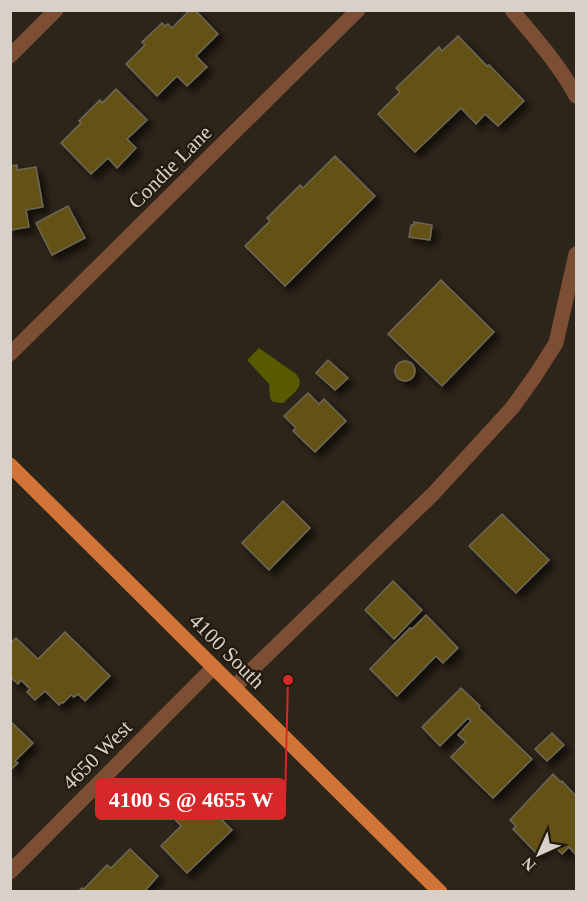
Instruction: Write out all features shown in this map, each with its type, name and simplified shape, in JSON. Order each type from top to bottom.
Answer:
[{"type":"main road","name":"4100 South","points":[[10,465],[440,891]]},
{"type":"street","points":[[10,56],[56,10]]},
{"type":"street","name":"Condie Lane","points":[[10,354],[358,10]]},
{"type":"street","points":[[512,10],[567,78],[576,96]]},
{"type":"street","points":[[234,687],[433,494],[512,408],[556,342],[576,254]]},
{"type":"street","name":"4650 West","points":[[10,872],[214,667]]},
{"type":"shaded area","points":[[259,348],[299,378],[297,390],[283,403],[273,402],[270,398],[269,384],[247,360]]},
{"type":"building","points":[[190,10],[195,10],[218,34],[196,56],[207,67],[187,86],[177,76],[157,96],[126,64],[145,45],[142,42],[162,23],[172,28]]},
{"type":"building","points":[[458,36],[524,101],[498,126],[485,114],[476,124],[461,108],[415,152],[378,114],[400,92],[396,88],[439,47],[442,51]]},
{"type":"building","points":[[116,89],[147,120],[127,139],[136,148],[117,168],[108,158],[91,174],[61,143],[100,100],[102,103]]},
{"type":"building","points":[[335,156],[375,196],[285,286],[245,246],[270,221],[267,218],[300,185],[303,188]]},
{"type":"building","points":[[17,165],[17,170],[36,167],[43,207],[26,210],[29,227],[10,230],[10,166]]},
{"type":"building","points":[[68,206],[85,238],[52,255],[36,223]]},
{"type":"building","points":[[414,222],[432,225],[430,240],[409,237],[411,225],[414,225]]},
{"type":"building","points":[[441,280],[494,332],[442,386],[388,334]]},
{"type":"building","points":[[328,360],[348,378],[335,390],[316,373]]},
{"type":"building","points":[[405,361],[412,364],[415,371],[412,378],[405,381],[398,378],[395,371],[398,364]]},
{"type":"building","points":[[308,393],[319,404],[324,399],[346,421],[315,452],[293,431],[296,428],[284,416]]},
{"type":"building","points":[[283,501],[310,528],[269,570],[242,543]]},
{"type":"building","points":[[502,514],[549,560],[516,593],[469,546]]},
{"type":"building","points":[[393,581],[422,610],[394,639],[365,610]]},
{"type":"building","points":[[426,615],[458,648],[443,663],[436,656],[397,696],[370,669]]},
{"type":"building","points":[[65,632],[110,676],[85,701],[78,694],[74,697],[71,695],[59,705],[45,691],[35,700],[27,692],[30,689],[21,680],[18,684],[10,677],[10,643],[16,638],[38,659]]},
{"type":"building","points":[[461,688],[532,759],[493,798],[451,757],[466,742],[458,735],[471,721],[468,718],[440,746],[422,727]]},
{"type":"building","points":[[10,721],[33,743],[15,761],[18,763],[10,770]]},
{"type":"building","points":[[552,733],[564,745],[547,761],[535,749]]},
{"type":"building","points":[[553,774],[576,796],[576,855],[569,847],[562,854],[550,842],[537,854],[513,829],[516,826],[510,820]]},
{"type":"building","points":[[192,790],[232,830],[187,873],[161,846],[181,826],[169,813]]},
{"type":"building","points":[[130,849],[158,876],[144,892],[78,892],[84,889],[107,865],[111,868]]},
{"type":"place","name":"4100 S @ 4655 W","points":[[288,680]]}]
